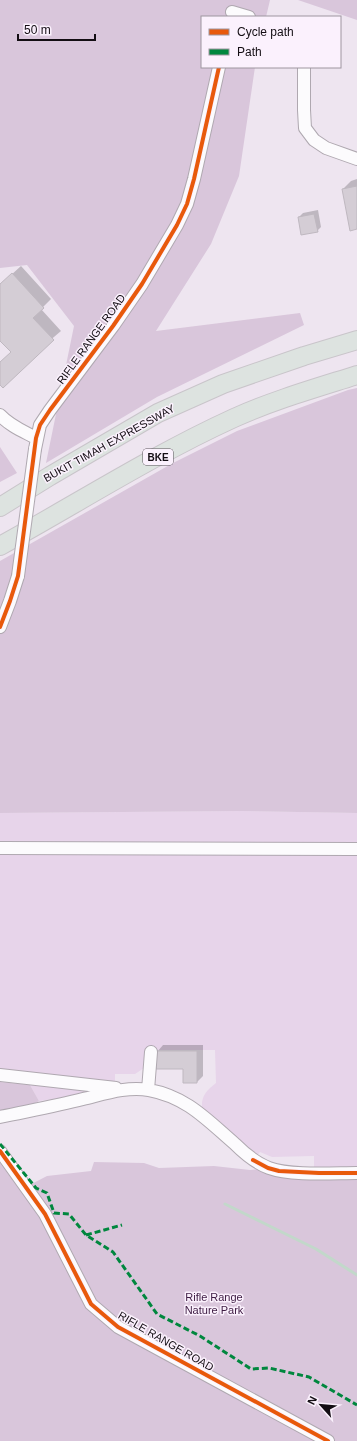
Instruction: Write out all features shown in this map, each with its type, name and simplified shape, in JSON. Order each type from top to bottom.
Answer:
[{"type":"highway","name":"BUKIT TIMAH EXPRESSWAY","points":[[0,507],[158,413],[223,384],[304,356],[357,340]]},
{"type":"highway","name":"BKE","points":[[0,546],[120,477],[234,418],[270,403],[357,375]]},
{"type":"street","points":[[232,10],[247,16]]},
{"type":"street","name":"RIFLE RANGE ROAD","points":[[0,627],[18,576],[36,444],[40,425],[138,290],[159,258],[177,225],[187,204],[194,179],[220,68]]},
{"type":"street","points":[[304,68],[305,128],[314,140],[326,148],[357,159]]},
{"type":"street","points":[[0,414],[5,420],[36,444]]},
{"type":"street","points":[[0,848],[357,850]]},
{"type":"street","points":[[148,1090],[151,1052]]},
{"type":"street","points":[[0,1074],[125,1090],[148,1090],[168,1095],[180,1099],[191,1107],[253,1160],[268,1168],[279,1172],[357,1173]]},
{"type":"street","points":[[0,1117],[125,1090]]},
{"type":"street","name":"RIFLE RANGE ROAD","points":[[0,1151],[45,1214],[91,1304],[118,1327],[328,1441]]},
{"type":"shaded area","points":[[243,811],[357,813],[357,1169],[314,1168],[314,1156],[272,1157],[260,1152],[256,1157],[202,1108],[202,1100],[205,1094],[216,1083],[215,1050],[147,1050],[144,1068],[135,1074],[115,1074],[115,1083],[98,1093],[39,1101],[30,1085],[0,1082],[0,813]]},
{"type":"green space","points":[[0,0],[270,0],[266,16],[201,16],[201,68],[255,68],[239,176],[211,244],[156,331],[300,313],[304,325],[157,397],[46,463],[74,326],[27,265],[0,268]]},
{"type":"green space","points":[[298,0],[357,0],[357,20]]},
{"type":"green space","points":[[357,388],[357,813],[243,811],[0,813],[0,561],[173,463],[237,431]]},
{"type":"green space","points":[[0,447],[17,473],[0,482]]},
{"type":"green space","points":[[0,1082],[30,1085],[39,1101],[26,1108],[0,1113]]},
{"type":"green space","name":"Rifle Range Nature Park","points":[[94,1162],[144,1163],[159,1168],[214,1166],[250,1170],[260,1169],[357,1176],[357,1441],[0,1441],[0,1163],[20,1190],[47,1176],[91,1171]]},
{"type":"building","points":[[357,186],[357,229],[350,231],[342,189]]},
{"type":"building","points":[[314,214],[318,232],[301,235],[298,217]]},
{"type":"building","points":[[12,273],[44,308],[33,318],[54,340],[3,388],[0,385],[0,362],[11,352],[0,341],[0,284]]},
{"type":"building","points":[[156,1051],[197,1051],[197,1083],[183,1083],[183,1069],[156,1069]]},
{"type":"waterway","points":[[225,1204],[316,1249],[357,1275]]},
{"type":"marked path","points":[[0,1144],[36,1188],[47,1193],[54,1213],[69,1214],[86,1235],[113,1252],[157,1314],[200,1336],[251,1369],[269,1368],[309,1377],[357,1405]]},
{"type":"marked path","points":[[86,1235],[122,1225]]},
{"type":"cycle path","points":[[0,627],[18,576],[36,438],[40,425],[142,284],[177,225],[187,204],[194,179],[219,68]]},
{"type":"cycle path","points":[[0,1151],[45,1214],[91,1304],[118,1327],[328,1441]]},
{"type":"cycle path","points":[[253,1160],[268,1168],[279,1171],[357,1173]]}]
